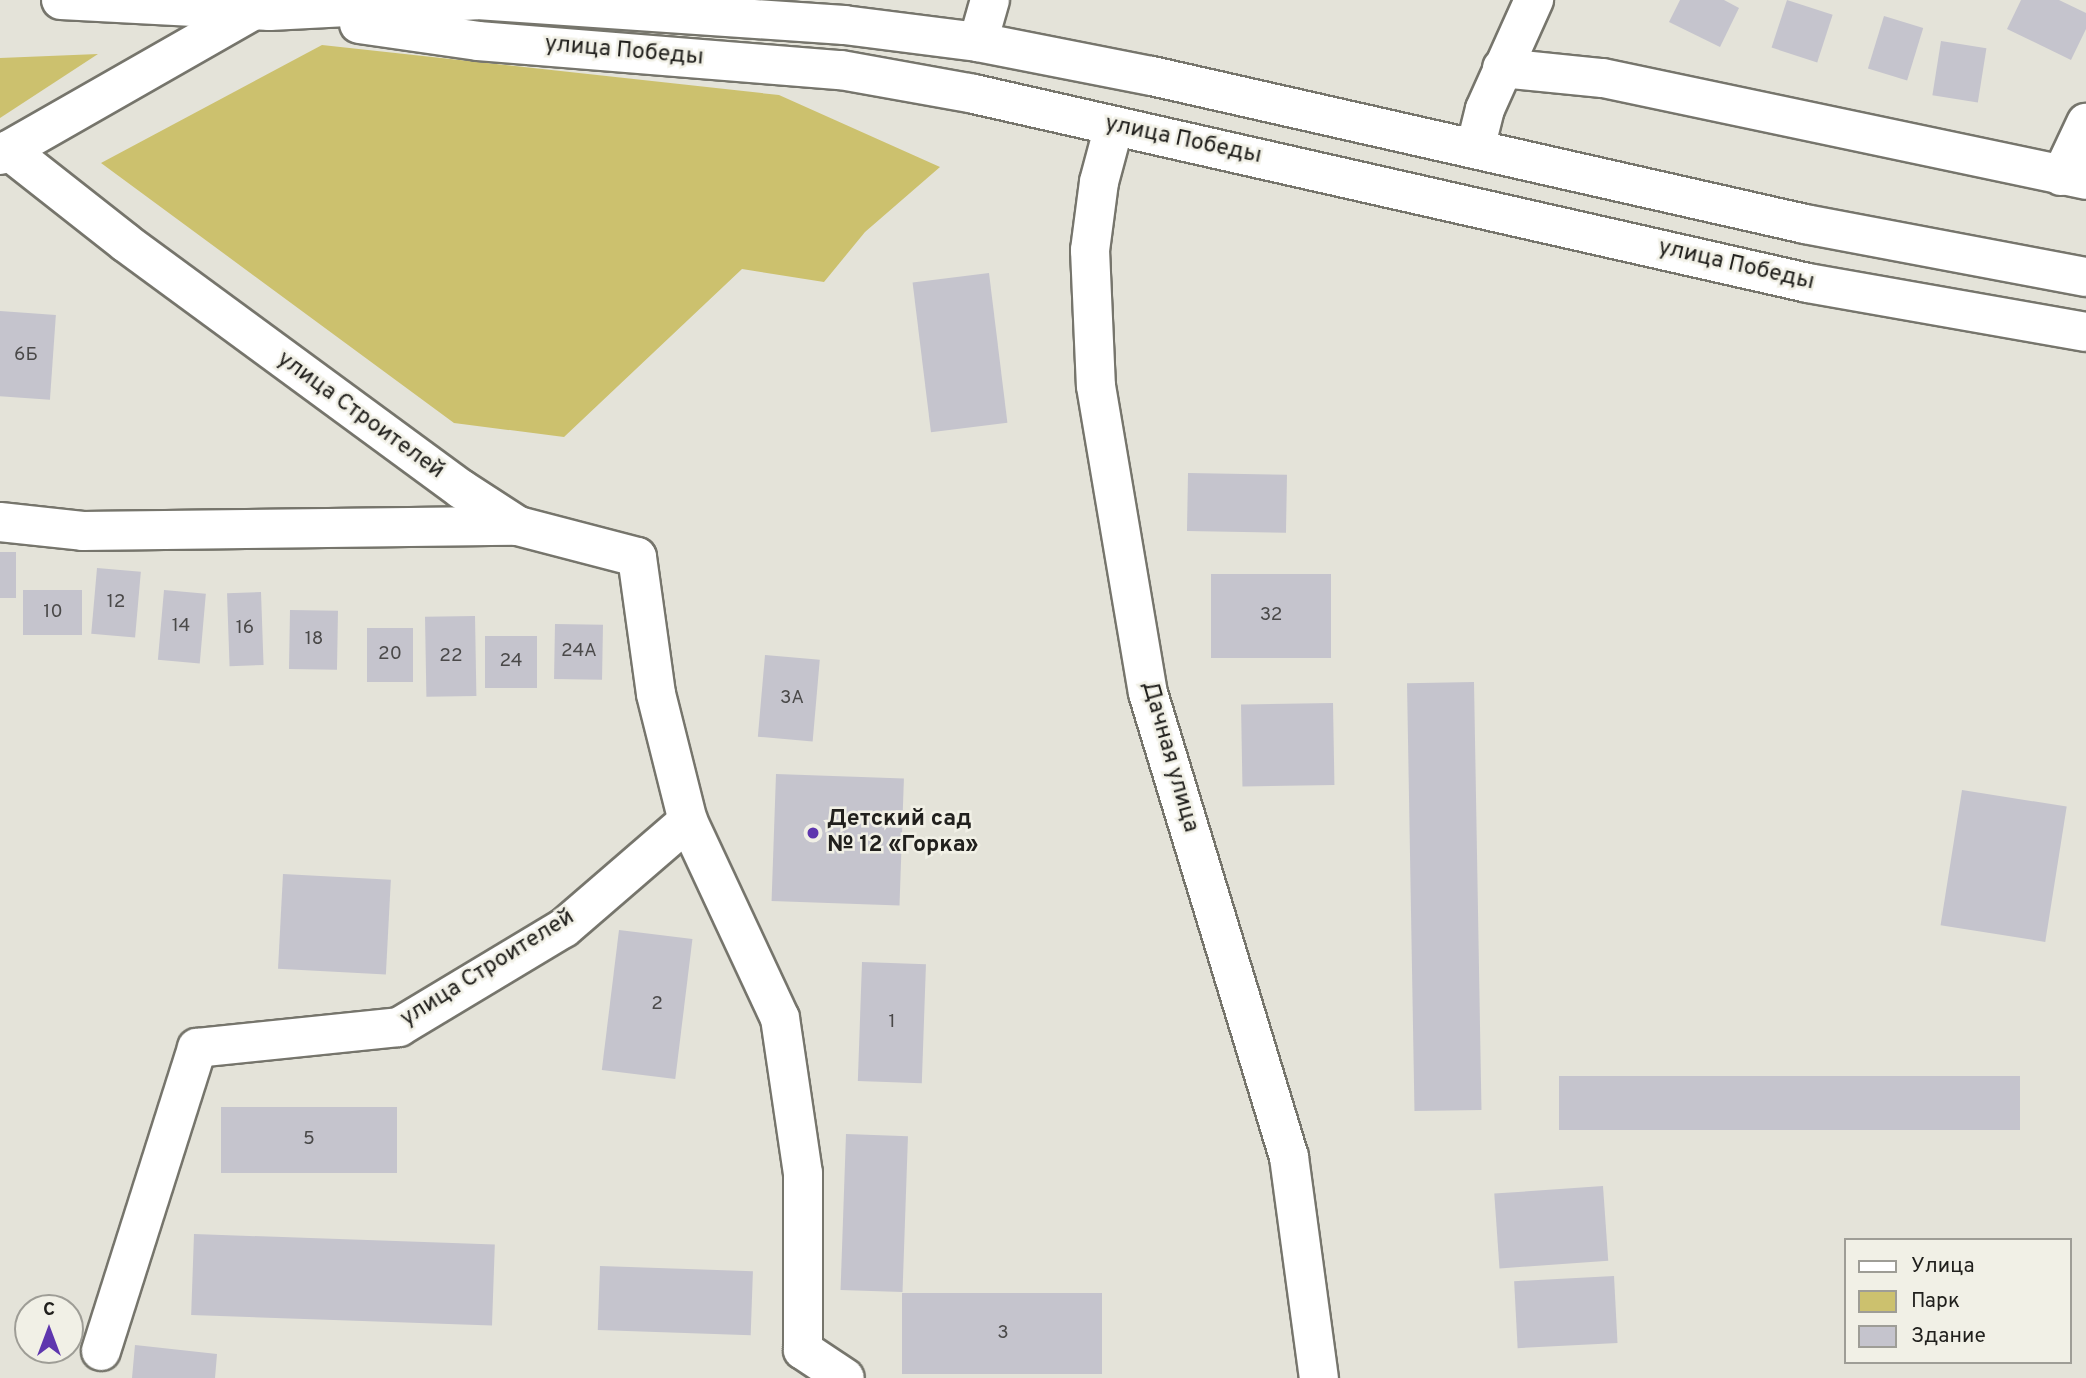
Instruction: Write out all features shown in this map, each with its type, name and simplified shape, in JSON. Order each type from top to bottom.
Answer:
[{"type":"main road","name":"улица Победы","points":[[61,0],[261,11],[478,41],[841,70],[1114,126],[1808,283],[2086,332]]},
{"type":"main road","points":[[978,42],[990,0]]},
{"type":"main road","points":[[1475,149],[1485,109],[1534,0]]},
{"type":"main road","name":"улица Победы","points":[[261,11],[477,1],[844,25],[978,42],[1475,149],[1805,224],[2086,277]]},
{"type":"main road","points":[[4,152],[261,11]]},
{"type":"main road","points":[[1502,68],[1603,78],[2073,178],[2086,123]]},
{"type":"main road","name":"Дачная улица","points":[[1114,126],[1099,182],[1090,250],[1096,386],[1148,693],[1289,1157],[1319,1378]]},
{"type":"main road","name":"улица Строителей","points":[[4,152],[461,489],[518,526],[637,557],[656,694],[688,821],[780,1017],[803,1173],[803,1350],[845,1378]]},
{"type":"main road","points":[[0,522],[83,531],[518,526]]},
{"type":"main road","name":"улица Строителей","points":[[101,1351],[197,1048],[399,1027],[564,928],[688,821]]},
{"type":"green space","points":[[322,45],[779,95],[940,167],[865,232],[824,282],[742,269],[564,437],[454,423],[101,163]]},
{"type":"green space","points":[[98,54],[0,118],[0,58]]},
{"type":"building","points":[[1680,0],[1724,0],[1739,8],[1720,47],[1669,22]]},
{"type":"building","points":[[1787,0],[1833,15],[1817,62],[1772,48]]},
{"type":"building","points":[[2021,0],[2059,0],[2086,13],[2086,29],[2071,60],[2007,29]]},
{"type":"building","points":[[1884,16],[1923,28],[1907,81],[1868,69]]},
{"type":"building","points":[[1941,41],[1986,48],[1978,103],[1932,95]]},
{"type":"building","points":[[989,273],[1007,423],[931,432],[913,282]]},
{"type":"building","points":[[0,311],[56,315],[50,400],[0,396]]},
{"type":"building","points":[[1188,473],[1287,475],[1286,533],[1187,531]]},
{"type":"building","points":[[0,552],[16,552],[16,598],[0,598]]},
{"type":"building","points":[[97,568],[141,572],[135,638],[91,634]]},
{"type":"building","points":[[1211,574],[1331,574],[1331,658],[1211,658]]},
{"type":"building","points":[[23,590],[82,590],[82,635],[23,635]]},
{"type":"building","points":[[164,590],[206,594],[200,663],[158,660]]},
{"type":"building","points":[[261,592],[264,665],[230,666],[227,593]]},
{"type":"building","points":[[290,610],[338,611],[337,670],[289,669]]},
{"type":"building","points":[[475,616],[476,696],[426,697],[425,617]]},
{"type":"building","points":[[555,624],[603,625],[602,680],[554,679]]},
{"type":"building","points":[[367,628],[413,628],[413,682],[367,682]]},
{"type":"building","points":[[485,636],[537,636],[537,688],[485,688]]},
{"type":"building","points":[[765,655],[820,660],[813,741],[758,737]]},
{"type":"building","points":[[1474,682],[1481,1110],[1414,1111],[1407,683]]},
{"type":"building","points":[[1333,703],[1334,785],[1242,787],[1241,705]]},
{"type":"building","points":[[776,774],[904,778],[899,905],[772,901]]},
{"type":"building","points":[[1962,790],[2067,807],[2045,942],[1941,925]]},
{"type":"building","points":[[283,874],[391,880],[386,975],[278,969]]},
{"type":"building","points":[[619,930],[692,939],[675,1079],[602,1070]]},
{"type":"building","points":[[862,962],[926,964],[922,1083],[858,1081]]},
{"type":"building","points":[[1559,1076],[2020,1076],[2020,1130],[1559,1130]]},
{"type":"building","points":[[221,1107],[397,1107],[397,1173],[221,1173]]},
{"type":"building","points":[[846,1134],[908,1136],[903,1292],[841,1290]]},
{"type":"building","points":[[1603,1186],[1608,1261],[1499,1268],[1494,1194]]},
{"type":"building","points":[[194,1234],[495,1245],[492,1325],[191,1315]]},
{"type":"building","points":[[600,1266],[753,1271],[751,1335],[598,1330]]},
{"type":"building","points":[[1614,1276],[1618,1343],[1518,1348],[1514,1281]]},
{"type":"building","points":[[902,1293],[1102,1293],[1102,1374],[902,1374]]},
{"type":"building","points":[[135,1345],[217,1354],[215,1378],[132,1378]]},
{"type":"place","name":"Детский сад № 12 «Горка»","points":[[813,833]]}]
